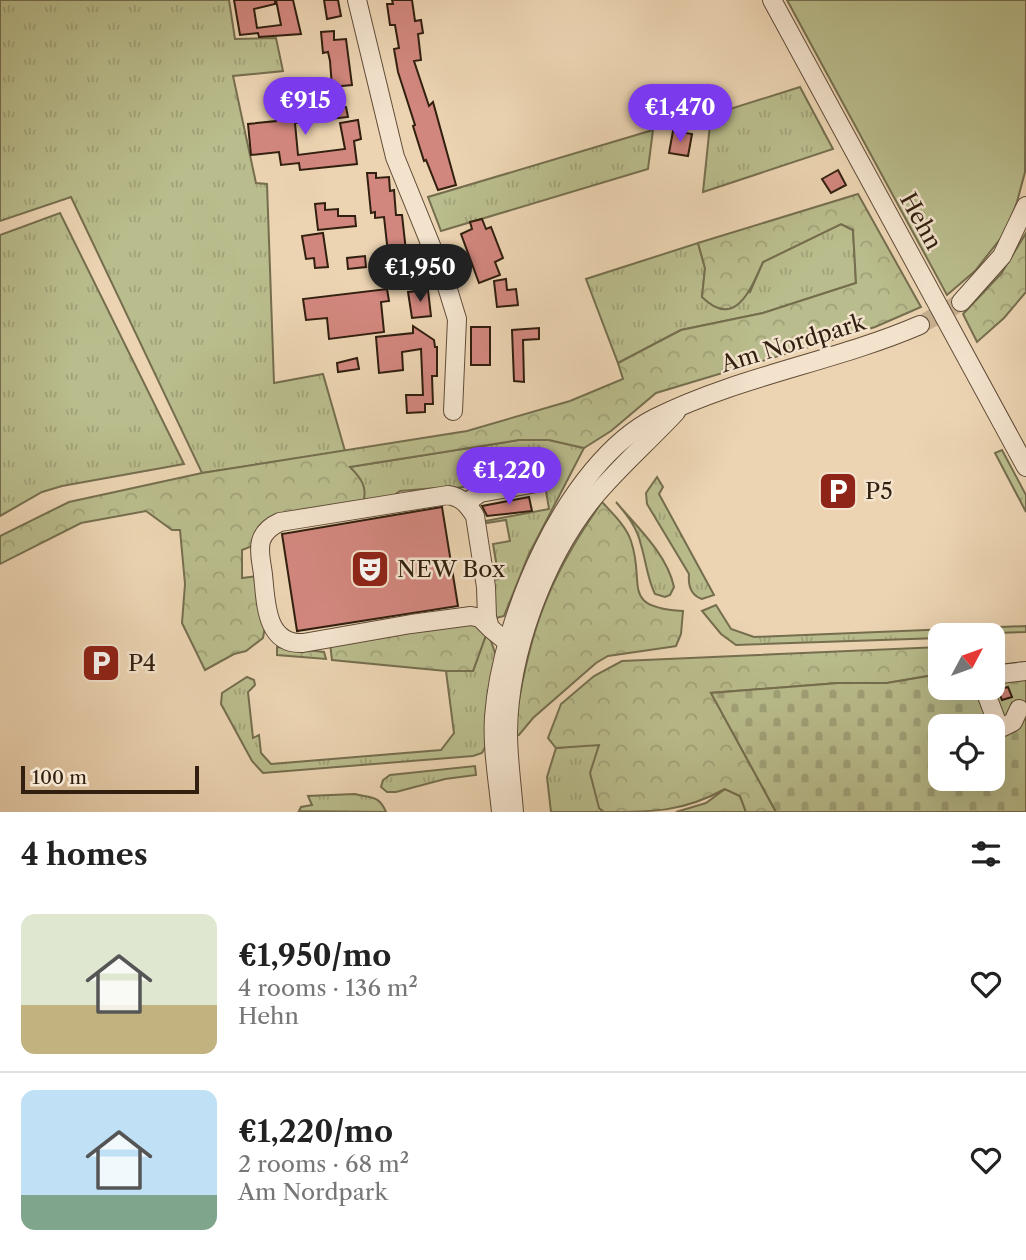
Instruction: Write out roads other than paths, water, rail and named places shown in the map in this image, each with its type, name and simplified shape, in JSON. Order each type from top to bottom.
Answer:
[{"type":"street","points":[[357,0],[395,157],[445,280],[457,319],[453,411]]},
{"type":"street","name":"Hehn","points":[[772,0],[1026,467]]},
{"type":"street","points":[[961,302],[1002,256],[1026,206]]},
{"type":"street","name":"Am Nordpark","points":[[501,812],[494,718],[507,642],[529,575],[575,495],[590,475],[623,442],[653,419],[707,395],[879,343],[920,325]]},
{"type":"street","name":"Am Nordpark","points":[[514,812],[508,732],[512,685],[524,637],[544,580],[564,539],[588,505],[680,407]]},
{"type":"street","points":[[466,503],[480,493],[542,482]]},
{"type":"street","points":[[490,628],[475,516],[466,503],[448,495],[279,522],[267,530],[260,543],[268,617],[283,638],[297,643],[471,616],[480,618],[490,628],[507,642]]},
{"type":"street","points":[[471,616],[481,608],[486,599]]},
{"type":"street","points":[[1005,673],[1026,671]]},
{"type":"street","points":[[989,700],[998,725],[1003,727],[1013,722],[1019,709]]},
{"type":"tunnel","points":[[920,325],[961,302]]},
{"type":"place","name":"P5","points":[[838,491]]},
{"type":"place","name":"NEW Box","points":[[370,569]]},
{"type":"place","name":"P4","points":[[101,663]]}]
